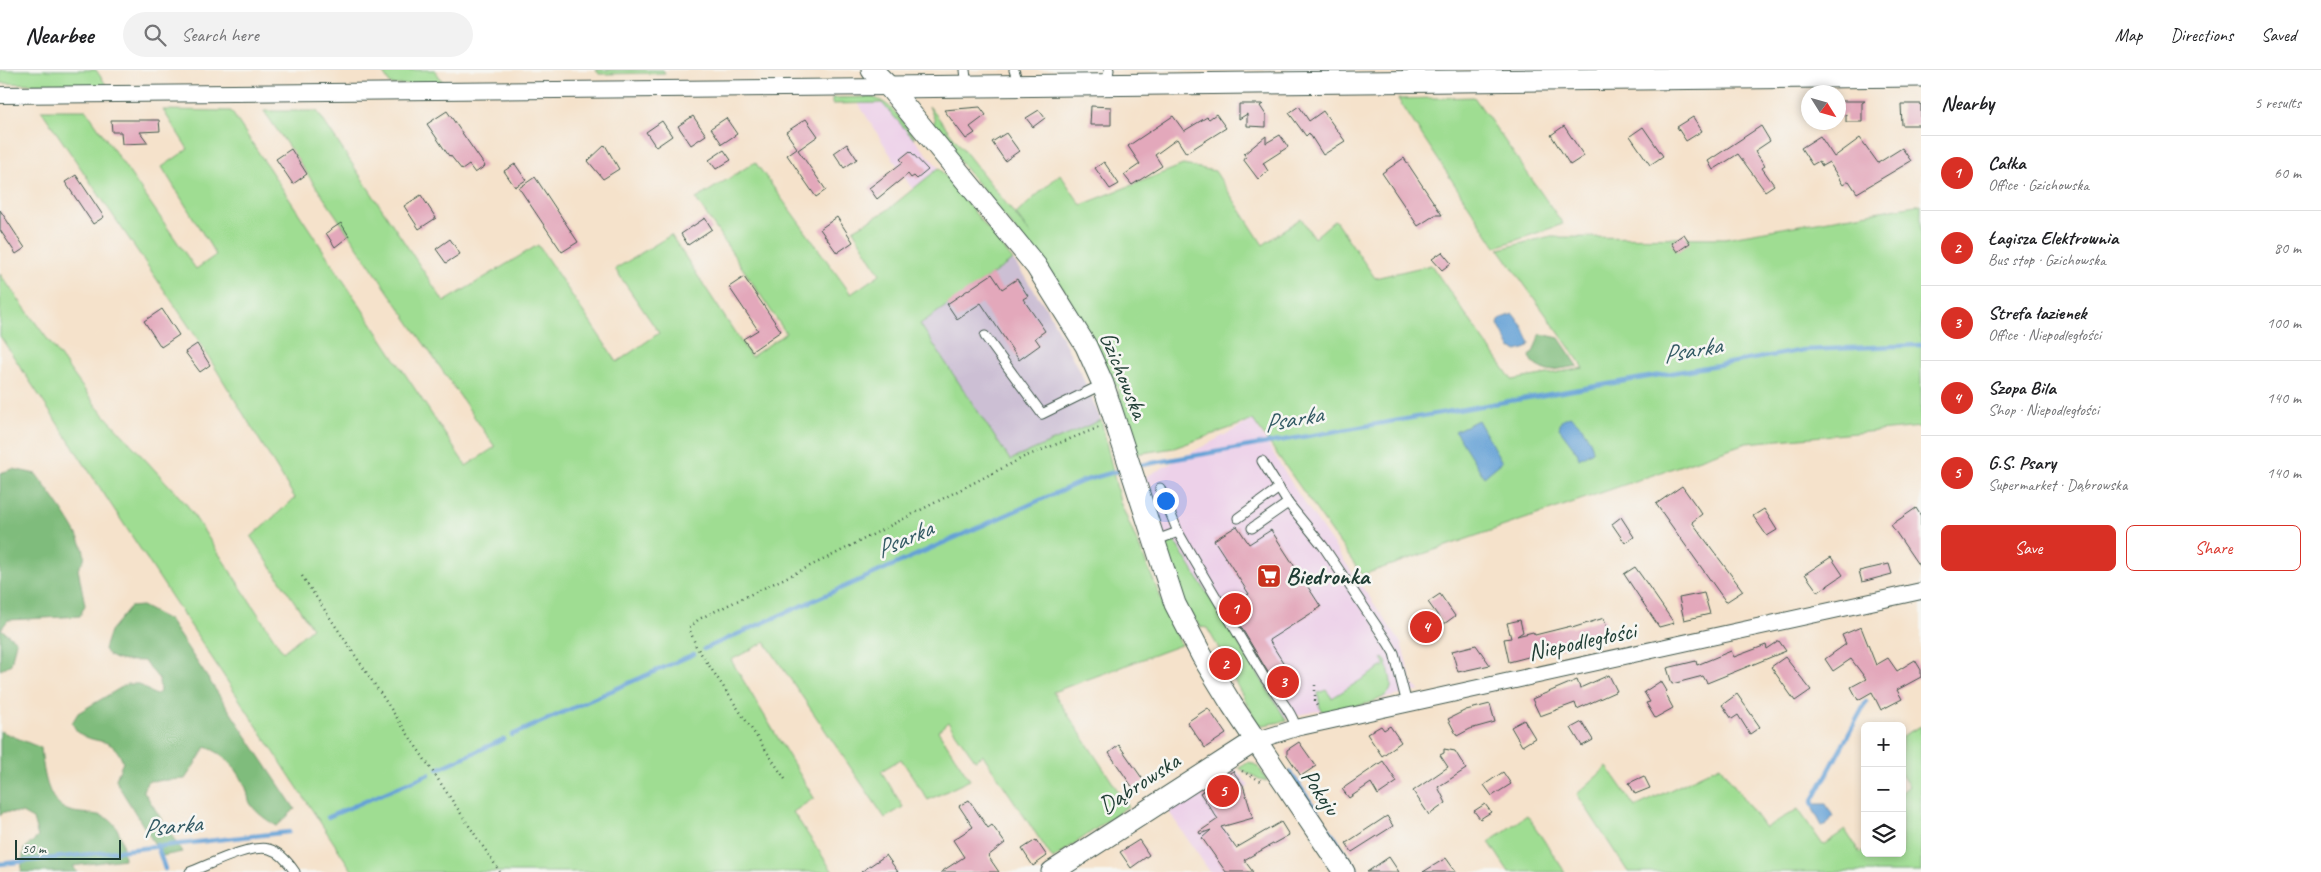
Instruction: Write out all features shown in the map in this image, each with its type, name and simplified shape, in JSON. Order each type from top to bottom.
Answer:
[{"type":"street","name":"Gzichowska","points":[[872,70],[889,87],[1036,266],[1086,346],[1103,384],[1175,604],[1202,656],[1255,741]]},
{"type":"street","points":[[0,95],[889,87],[966,78],[1744,74],[1921,76]]},
{"type":"street","name":"Niepodległości","points":[[1255,741],[1296,728],[1921,590]]},
{"type":"street","name":"Pokoju","points":[[1255,741],[1339,870]]},
{"type":"street","name":"Dąbrowska","points":[[1052,872],[1255,741]]},
{"type":"lane","points":[[985,336],[1042,414],[1103,384]]},
{"type":"lane","points":[[1262,461],[1288,503],[1323,546],[1394,653],[1407,704]]},
{"type":"lane","points":[[1160,488],[1178,532],[1217,601],[1277,697],[1295,721],[1296,728]]},
{"type":"lane","points":[[1238,518],[1279,488]]},
{"type":"lane","points":[[1252,528],[1288,503]]},
{"type":"lane","points":[[1154,541],[1178,532]]},
{"type":"lane","points":[[190,872],[250,850],[269,849],[287,860],[296,872]]},
{"type":"path","points":[[785,779],[696,646],[688,628],[699,619],[829,557],[1024,457],[1116,422]]},
{"type":"path","points":[[302,576],[500,872]]},
{"type":"path","points":[[1240,769],[1262,781]]},
{"type":"shaded area","points":[[858,103],[884,104],[939,168],[912,189]]},
{"type":"shaded area","points":[[1013,260],[1047,309],[1082,376],[1101,420],[1010,460],[919,324]]},
{"type":"shaded area","points":[[1253,420],[1299,495],[1401,643],[1413,685],[1420,691],[1262,722],[1249,706],[1212,630],[1164,550],[1145,477]]},
{"type":"shaded area","points":[[1234,767],[1249,786],[1213,811],[1248,864],[1236,872],[1210,872],[1167,809]]},
{"type":"green space","points":[[0,70],[96,70],[107,86],[0,83]]},
{"type":"green space","points":[[381,70],[435,70],[444,84],[391,85]]},
{"type":"green space","points":[[596,70],[663,70],[665,73],[599,74]]},
{"type":"green space","points":[[870,97],[877,99],[890,107],[914,136],[914,139],[882,103],[832,104],[832,98]]},
{"type":"green space","points":[[1474,97],[1563,224],[1496,247],[1398,99]]},
{"type":"green space","points":[[929,106],[1031,235],[1016,214],[1060,174],[1081,205],[1183,165],[1215,171],[1263,245],[1301,218],[1314,238],[1335,220],[1375,278],[1431,265],[1512,380],[1584,368],[1499,249],[1547,237],[1725,238],[1921,204],[1921,427],[1746,443],[1362,575],[1253,420],[1174,448],[1135,454],[1117,388],[1065,291],[931,126],[935,121]]},
{"type":"green space","points":[[41,110],[86,110],[196,269],[216,255],[162,167],[188,149],[163,110],[231,111],[466,466],[495,447],[264,111],[317,111],[444,302],[538,245],[617,362],[659,333],[615,269],[671,235],[751,357],[786,333],[696,199],[755,162],[851,294],[880,274],[853,230],[886,211],[939,168],[1013,260],[920,324],[1010,460],[1101,420],[1120,502],[1181,645],[1053,692],[1128,806],[1053,859],[983,755],[975,760],[948,722],[938,731],[970,780],[928,800],[901,759],[881,771],[903,807],[885,818],[765,642],[731,660],[814,798],[793,812],[833,872],[353,872],[0,336],[0,274],[97,407],[187,505],[283,652],[312,628],[251,537],[295,498],[197,338]]},
{"type":"green space","points":[[1541,334],[1559,338],[1578,366],[1547,371],[1532,363],[1530,356]]},
{"type":"green space","points":[[13,469],[36,474],[74,529],[84,551],[84,559],[78,569],[85,605],[80,616],[8,620],[1,629],[16,641],[11,664],[0,670],[0,473]]},
{"type":"green space","points":[[1173,539],[1287,721],[1263,725],[1258,724],[1226,665],[1230,662],[1224,651],[1221,652],[1207,628],[1201,627],[1186,609],[1165,547]]},
{"type":"green space","points":[[142,606],[169,620],[295,809],[277,826],[255,810],[249,801],[243,781],[230,763],[220,754],[206,747],[185,779],[148,781],[143,790],[182,852],[162,856],[118,785],[116,779],[123,762],[119,753],[109,744],[86,737],[75,728],[72,723],[78,713],[127,684],[139,684],[155,695],[160,692],[159,679],[144,661],[116,659],[107,654],[104,649],[110,631],[130,607]]},
{"type":"green space","points":[[1383,658],[1386,661],[1390,674],[1391,688],[1388,694],[1372,702],[1351,707],[1324,712],[1320,708],[1318,693],[1326,690],[1332,698],[1385,665]]},
{"type":"green space","points":[[1921,726],[1921,872],[1628,872],[1577,794],[1607,767],[1635,807],[1720,766],[1765,828],[1798,809],[1823,845],[1845,830],[1861,852],[1861,857],[1906,857],[1906,789],[1909,786],[1906,782],[1906,734]]},
{"type":"green space","points":[[0,731],[41,748],[47,784],[57,803],[64,809],[73,812],[99,815],[107,818],[114,824],[119,833],[124,859],[73,866],[77,872],[21,872],[24,849],[38,837],[33,819],[22,813],[4,812],[0,816]]},
{"type":"green space","points":[[1249,762],[1258,766],[1267,781],[1259,779],[1239,768]]},
{"type":"green space","points":[[1527,815],[1565,872],[1509,872],[1489,842]]},
{"type":"water","points":[[1513,314],[1523,327],[1530,343],[1527,348],[1517,351],[1510,348],[1498,324],[1500,319]]},
{"type":"water","points":[[1570,416],[1588,437],[1593,451],[1579,459],[1577,452],[1559,428],[1562,419]]},
{"type":"water","points":[[1478,420],[1502,462],[1484,477],[1455,431]]},
{"type":"water","points":[[1815,804],[1826,804],[1833,816],[1826,826],[1822,826],[1813,809]]},
{"type":"building","points":[[1846,101],[1865,101],[1862,103],[1862,122],[1846,122]]},
{"type":"building","points":[[1239,104],[1263,104],[1260,106],[1266,115],[1266,127],[1247,126],[1247,114],[1239,119]]},
{"type":"building","points":[[1901,104],[1921,104],[1921,125],[1902,125]]},
{"type":"building","points":[[1091,106],[1111,107],[1111,125],[1090,125]]},
{"type":"building","points":[[1299,106],[1309,121],[1323,111],[1345,141],[1323,155],[1309,133],[1306,136],[1289,113]]},
{"type":"building","points":[[980,107],[986,115],[970,127],[975,133],[966,139],[944,110]]},
{"type":"building","points":[[1039,110],[1045,118],[1033,127],[1026,118]]},
{"type":"building","points":[[447,111],[485,166],[475,173],[469,165],[462,170],[449,156],[427,124]]},
{"type":"building","points":[[1216,114],[1226,128],[1186,153],[1177,139],[1155,155],[1162,166],[1132,185],[1124,175],[1140,164],[1128,146],[1173,116],[1184,131],[1207,117],[1209,119]]},
{"type":"building","points":[[693,116],[706,135],[691,145],[678,126]]},
{"type":"building","points":[[1693,117],[1702,131],[1686,141],[1677,127]]},
{"type":"building","points":[[726,118],[737,134],[722,144],[711,128]]},
{"type":"building","points":[[806,119],[818,136],[798,150],[826,190],[816,197],[787,155],[797,148],[786,132]]},
{"type":"building","points":[[111,120],[159,120],[160,131],[140,132],[148,143],[122,144],[121,132],[112,132]]},
{"type":"building","points":[[662,121],[672,136],[656,147],[646,132]]},
{"type":"building","points":[[1564,126],[1584,156],[1570,165],[1551,135]]},
{"type":"building","points":[[1761,126],[1770,141],[1755,151],[1765,166],[1762,168],[1774,185],[1765,191],[1738,154],[1713,170],[1708,161]]},
{"type":"building","points":[[1643,127],[1663,156],[1650,165],[1630,136]]},
{"type":"building","points":[[1006,133],[1019,151],[1005,161],[992,142]]},
{"type":"building","points":[[1280,135],[1288,147],[1263,163],[1268,171],[1258,179],[1243,159],[1246,157],[1244,154],[1266,136],[1266,143]]},
{"type":"building","points":[[1820,136],[1834,157],[1860,138],[1878,163],[1902,148],[1911,161],[1857,193],[1849,181],[1843,185],[1829,162],[1822,166],[1819,161],[1812,165],[1801,148]]},
{"type":"building","points":[[847,144],[857,159],[844,168],[834,153]]},
{"type":"building","points":[[605,145],[619,169],[603,179],[588,161]]},
{"type":"building","points":[[291,149],[307,174],[293,184],[276,159]]},
{"type":"building","points":[[724,150],[731,160],[716,169],[709,160]]},
{"type":"building","points":[[910,151],[928,170],[917,179],[914,176],[911,178],[908,174],[877,199],[869,188],[903,162],[900,159]]},
{"type":"building","points":[[1404,158],[1442,215],[1435,215],[1418,226],[1382,173]]},
{"type":"building","points":[[1104,162],[1119,184],[1110,189],[1095,168]]},
{"type":"building","points":[[515,164],[526,180],[515,187],[504,171]]},
{"type":"building","points":[[76,175],[104,217],[93,224],[65,182]]},
{"type":"building","points":[[535,177],[578,242],[562,252],[519,188]]},
{"type":"building","points":[[421,195],[436,218],[419,229],[404,206]]},
{"type":"building","points":[[0,210],[25,248],[16,254],[0,230]]},
{"type":"building","points":[[837,217],[853,242],[837,253],[820,229]]},
{"type":"building","points":[[705,218],[712,229],[688,245],[681,234]]},
{"type":"building","points":[[341,223],[349,236],[335,247],[326,233]]},
{"type":"building","points":[[1684,234],[1690,243],[1677,252],[1671,243]]},
{"type":"building","points":[[450,239],[460,254],[446,263],[436,249]]},
{"type":"building","points":[[1442,252],[1451,263],[1442,270],[1432,259]]},
{"type":"building","points":[[992,274],[1002,289],[1017,279],[1028,296],[1023,299],[1045,331],[1035,338],[1040,345],[1019,360],[981,303],[957,319],[947,304]]},
{"type":"building","points":[[744,277],[781,331],[752,351],[743,339],[758,330],[729,287]]},
{"type":"building","points":[[162,309],[179,335],[161,347],[144,321]]},
{"type":"building","points":[[197,344],[210,365],[200,372],[185,352]]},
{"type":"building","points":[[1682,486],[1702,514],[1692,522],[1743,591],[1726,602],[1656,504]]},
{"type":"building","points":[[1916,508],[1921,516],[1921,569],[1891,525]]},
{"type":"building","points":[[1764,509],[1777,530],[1767,536],[1753,516]]},
{"type":"building","points":[[1621,517],[1634,537],[1625,543],[1612,524]]},
{"type":"building","name":"Biedronka","points":[[1237,526],[1249,544],[1271,530],[1321,607],[1269,640],[1296,683],[1282,691],[1269,674],[1229,607],[1249,594],[1214,540]]},
{"type":"building","points":[[1831,557],[1843,575],[1818,592],[1805,574]]},
{"type":"building","points":[[1889,564],[1892,574],[1862,582],[1859,571]]},
{"type":"building","points":[[1635,567],[1674,623],[1659,627],[1624,574]]},
{"type":"building","points":[[1704,593],[1710,614],[1684,620],[1679,598]]},
{"type":"building","points":[[1440,594],[1455,616],[1444,624],[1428,602]]},
{"type":"building","points":[[1604,618],[1609,636],[1509,662],[1504,639],[1511,638],[1507,623],[1520,620],[1523,632],[1517,636],[1533,632],[1535,635],[1571,626],[1572,628]]},
{"type":"building","points":[[1861,627],[1876,665],[1888,658],[1897,671],[1915,660],[1921,670],[1921,677],[1897,690],[1902,699],[1881,710],[1872,692],[1858,700],[1851,687],[1866,679],[1851,659],[1833,671],[1825,659],[1846,644],[1842,635]]},
{"type":"building","points":[[1779,641],[1786,651],[1707,683],[1703,676],[1672,684],[1667,668],[1696,661],[1697,665],[1731,651],[1734,657],[1766,645],[1767,649]]},
{"type":"building","points":[[1476,645],[1490,665],[1458,672],[1452,651]]},
{"type":"building","points":[[1785,657],[1811,690],[1795,701],[1771,667]]},
{"type":"building","points":[[1609,675],[1617,691],[1577,709],[1575,703],[1540,716],[1532,699],[1577,680],[1580,688]]},
{"type":"building","points":[[1661,681],[1673,708],[1655,718],[1646,703],[1650,702],[1644,692]]},
{"type":"building","points":[[1737,694],[1760,727],[1750,734],[1738,715],[1732,719],[1722,705]]},
{"type":"building","points":[[1490,704],[1495,722],[1470,729],[1457,736],[1448,719],[1466,710]]},
{"type":"building","points":[[1208,708],[1226,734],[1205,748],[1187,722]]},
{"type":"building","points":[[1524,720],[1535,738],[1522,746],[1511,727]]},
{"type":"building","points":[[1582,722],[1593,740],[1582,746],[1571,728]]},
{"type":"building","points":[[1381,726],[1384,730],[1390,726],[1401,742],[1382,756],[1367,734]]},
{"type":"building","points":[[1299,742],[1316,766],[1301,776],[1287,755],[1287,750]]},
{"type":"building","points":[[1119,745],[1144,781],[1133,788],[1109,753]]},
{"type":"building","points":[[1444,749],[1455,751],[1466,769],[1438,787],[1446,803],[1429,815],[1413,791],[1448,767],[1440,755],[1444,753]]},
{"type":"building","points":[[1383,761],[1397,782],[1378,795],[1371,783],[1349,798],[1342,789]]},
{"type":"building","points":[[1233,771],[1243,785],[1253,818],[1221,827],[1236,848],[1281,822],[1289,835],[1244,860],[1253,872],[1226,872],[1202,838],[1211,830],[1200,834],[1199,832],[1218,819],[1200,793]]},
{"type":"building","points":[[1503,772],[1511,784],[1492,796],[1484,785]]},
{"type":"building","points":[[1644,776],[1650,788],[1635,794],[1629,783]]},
{"type":"building","points":[[969,800],[988,828],[992,825],[1005,843],[988,856],[999,872],[941,872],[964,857],[953,840],[973,827],[959,806]]},
{"type":"building","points":[[1485,804],[1491,812],[1480,819],[1474,811]]},
{"type":"building","points":[[1387,816],[1393,826],[1352,852],[1346,843]]},
{"type":"building","points":[[1036,840],[1047,856],[1033,866],[1022,849]]},
{"type":"building","points":[[1139,840],[1149,855],[1131,868],[1120,852]]},
{"type":"building","points":[[886,855],[898,872],[861,872]]},
{"type":"building","points":[[1389,857],[1399,872],[1367,872]]},
{"type":"building","points":[[1446,858],[1456,872],[1423,872]]},
{"type":"waterway","name":"Psarka","points":[[1135,466],[1804,350],[1921,345]]},
{"type":"waterway","name":"Psarka","points":[[704,649],[1083,481],[1125,469]]},
{"type":"waterway","name":"Psarka","points":[[512,735],[694,654]]},
{"type":"waterway","points":[[1814,806],[1812,802],[1866,702]]},
{"type":"waterway","name":"Psarka","points":[[438,769],[504,739]]},
{"type":"waterway","points":[[1290,772],[1358,872]]},
{"type":"waterway","name":"Psarka","points":[[328,817],[429,774]]},
{"type":"waterway","name":"Psarka","points":[[0,864],[289,832]]},
{"type":"waterway","points":[[157,845],[165,869]]},
{"type":"place","name":"Biedronka","points":[[1269,576]]},
{"type":"place","name":"Całka","points":[[1235,609]]},
{"type":"place","name":"Szopa Bila","points":[[1426,627]]},
{"type":"place","name":"Łagisza Elektrownia","points":[[1225,664]]},
{"type":"place","name":"Strefa łazienek","points":[[1283,682]]},
{"type":"place","name":"G.S. Psary","points":[[1223,791]]}]
